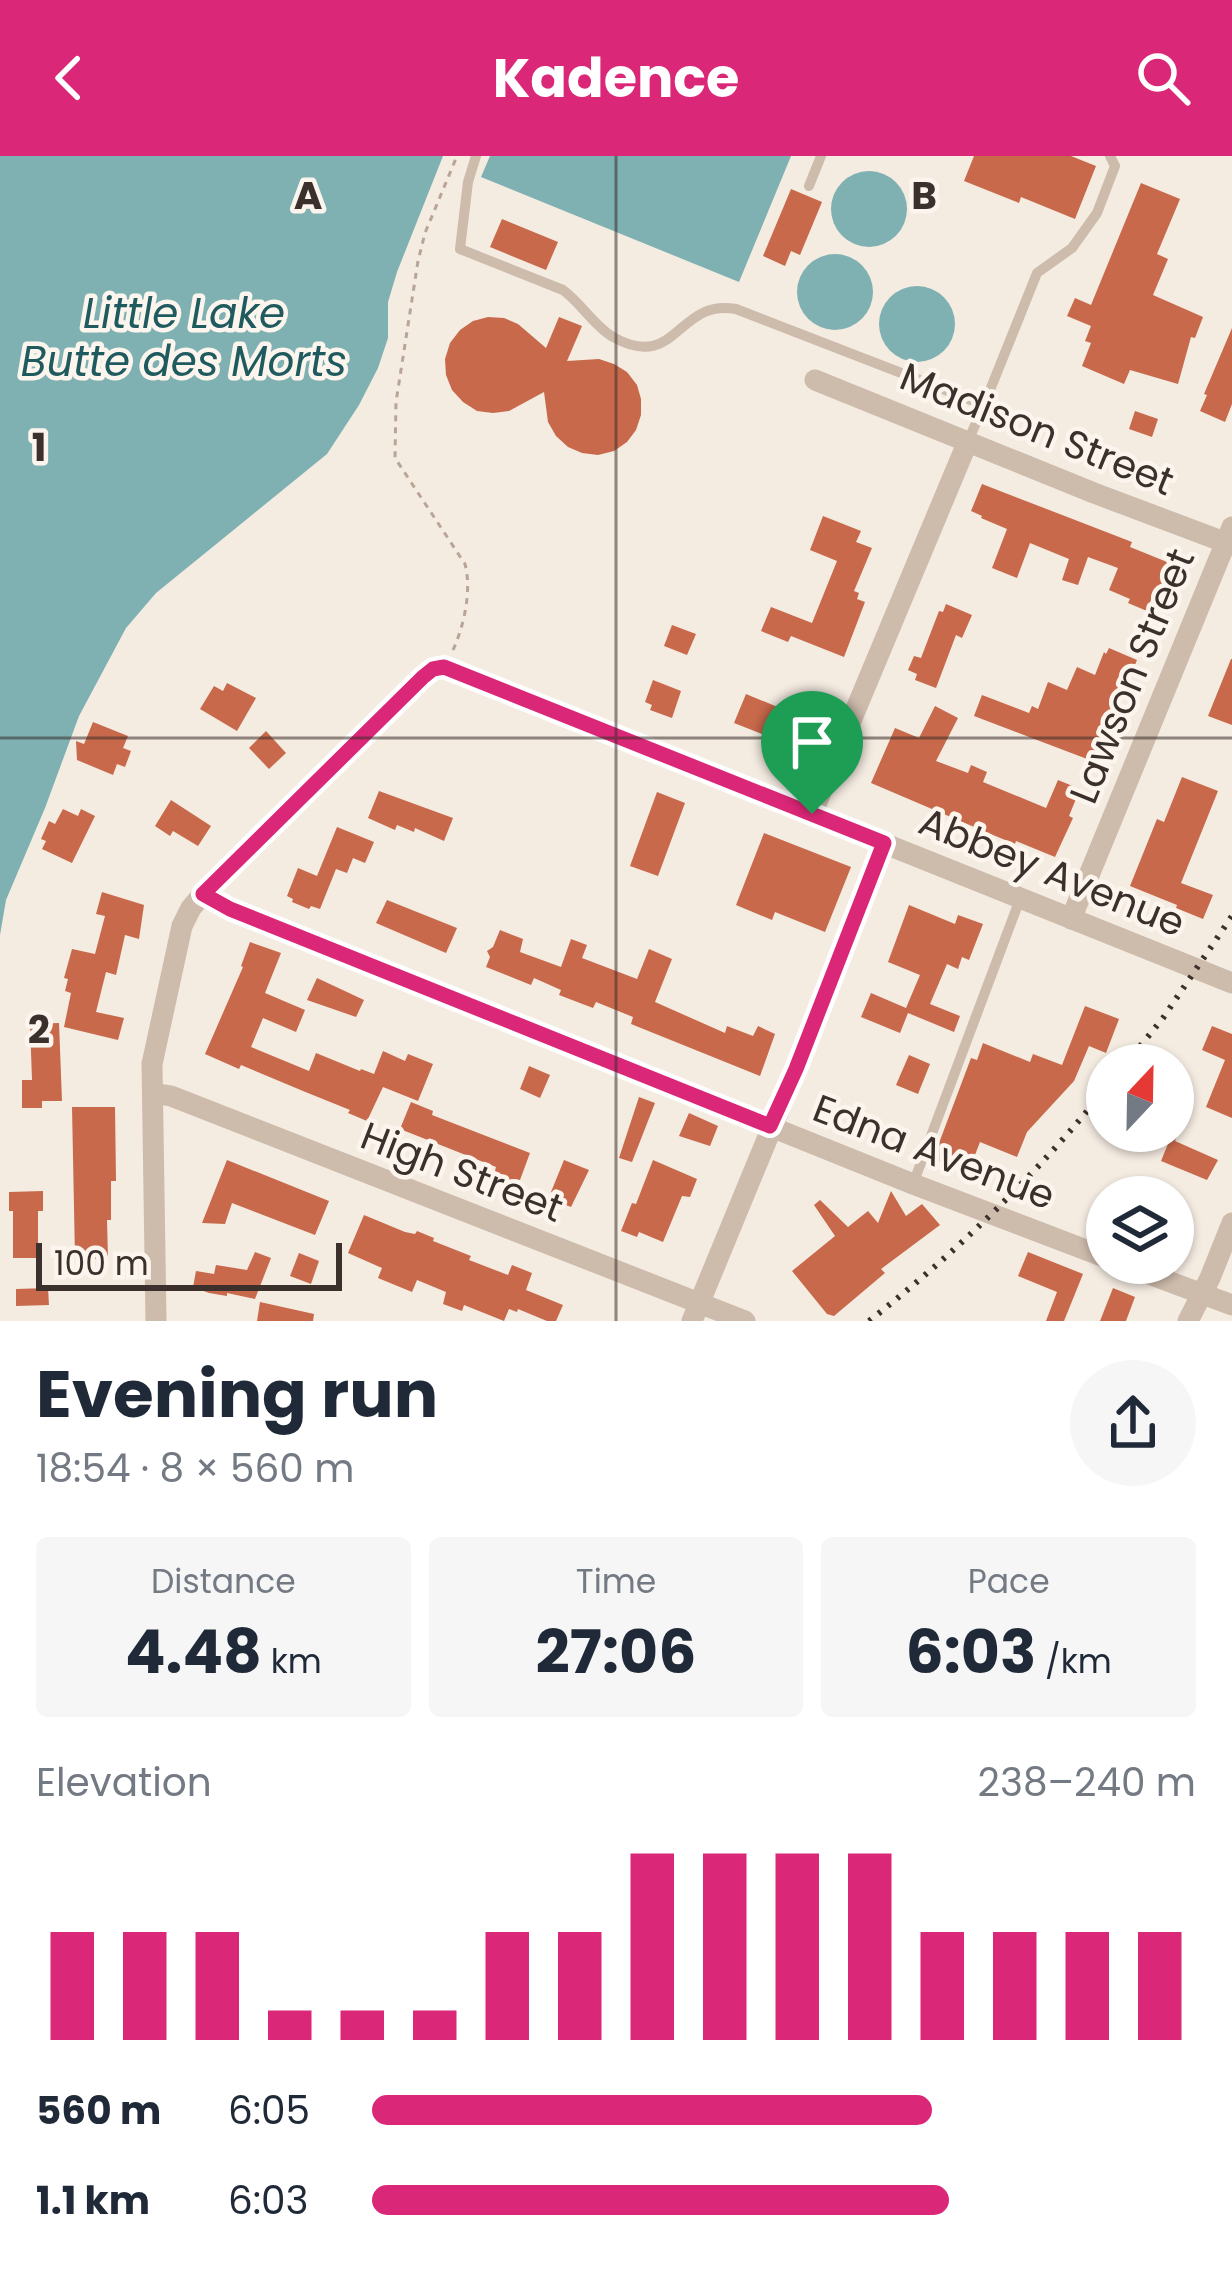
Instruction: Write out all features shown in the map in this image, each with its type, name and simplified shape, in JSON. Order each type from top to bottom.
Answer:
[{"type":"street","name":"Madison Street","points":[[815,380],[1094,493],[1230,538]]},
{"type":"street","points":[[812,814],[968,441]]},
{"type":"street","name":"Lawson Street","points":[[1071,919],[1230,538]]},
{"type":"street","name":"Abbey Avenue","points":[[444,667],[1232,983]]},
{"type":"street","points":[[156,1321],[154,1050],[182,926],[203,894],[423,677],[444,667]]},
{"type":"street","points":[[695,1312],[884,843]]},
{"type":"street","name":"Edna Avenue","points":[[203,894],[230,909],[1086,1250]]},
{"type":"street","name":"High Street","points":[[153,1093],[171,1096],[695,1312],[745,1321]]},
{"type":"street","points":[[1187,1321],[1232,1223]]},
{"type":"street","points":[[1175,1284],[1232,1305]]},
{"type":"lane","points":[[476,156],[460,249],[563,290],[618,339],[647,346],[663,343],[693,316],[721,306],[984,405]]},
{"type":"lane","points":[[809,186],[821,156]]},
{"type":"lane","points":[[968,441],[1037,273],[1072,248],[1097,213],[1115,166],[1110,156]]},
{"type":"lane","points":[[913,1184],[1020,898]]},
{"type":"path","points":[[444,667],[457,641],[468,576],[460,554],[395,458],[396,403],[425,233],[457,156]]},
{"type":"water","name":"Little Lake Butte des Morts","points":[[0,156],[443,156],[397,272],[388,302],[388,338],[359,405],[327,454],[156,593],[126,628],[79,716],[6,900],[0,935]]},
{"type":"water","points":[[490,156],[791,156],[739,282],[481,177]]},
{"type":"water","points":[[869,171],[884,173],[896,182],[905,194],[905,224],[896,236],[884,245],[869,247],[854,245],[842,236],[833,224],[831,209],[833,194],[842,182],[854,173]]},
{"type":"water","points":[[835,254],[862,265],[873,292],[862,319],[835,330],[808,319],[797,292],[808,265]]},
{"type":"water","points":[[917,286],[944,297],[955,324],[944,351],[917,362],[890,351],[879,324],[890,297]]},
{"type":"building","points":[[974,156],[1071,156],[1096,166],[1075,219],[964,181]]},
{"type":"building","points":[[1141,183],[1180,199],[1157,254],[1168,259],[1153,295],[1203,317],[1195,338],[1191,337],[1178,384],[1130,370],[1124,384],[1082,366],[1091,343],[1085,341],[1091,326],[1067,316],[1075,298],[1091,305]]},
{"type":"building","points":[[791,189],[822,202],[800,255],[791,251],[785,266],[763,256]]},
{"type":"building","points":[[502,219],[558,242],[546,270],[490,247]]},
{"type":"building","points":[[488,317],[518,324],[546,348],[559,317],[582,326],[567,361],[599,359],[614,364],[637,385],[641,415],[627,442],[598,455],[568,447],[548,422],[544,392],[509,411],[493,413],[477,411],[463,402],[452,390],[445,359],[460,330]]},
{"type":"building","points":[[1232,328],[1232,404],[1225,422],[1200,411]]},
{"type":"building","points":[[1135,411],[1158,419],[1152,437],[1129,429]]},
{"type":"building","points":[[982,484],[1132,542],[1130,547],[1177,566],[1166,593],[1155,589],[1147,611],[1128,603],[1130,599],[1109,590],[1118,568],[1088,557],[1078,585],[1062,580],[1069,559],[1030,543],[1017,578],[992,568],[1007,529],[971,511]]},
{"type":"building","points":[[823,516],[861,531],[856,542],[872,548],[854,591],[865,602],[844,657],[791,636],[788,642],[761,631],[771,607],[812,623],[837,561],[810,550]]},
{"type":"building","points":[[946,604],[972,615],[962,638],[956,635],[936,688],[915,680],[917,674],[908,670],[914,656],[921,658]]},
{"type":"building","points":[[672,625],[696,634],[687,655],[664,646]]},
{"type":"building","points":[[1109,648],[1137,660],[1095,762],[974,716],[982,695],[1029,713],[1032,706],[1038,709],[1048,682],[1067,690],[1077,667],[1095,675]]},
{"type":"building","points":[[1232,659],[1232,725],[1208,716]]},
{"type":"building","points":[[653,680],[681,691],[672,718],[650,710],[652,705],[645,702]]},
{"type":"building","points":[[227,683],[256,698],[237,731],[200,709],[214,686],[223,691]]},
{"type":"building","points":[[746,694],[785,710],[788,703],[817,715],[805,744],[764,728],[762,734],[734,723]]},
{"type":"building","points":[[935,706],[958,718],[936,761],[968,773],[971,765],[987,772],[983,782],[1046,808],[1058,780],[1080,789],[1055,857],[871,783],[895,728],[919,738]]},
{"type":"building","points":[[93,722],[128,736],[123,748],[131,751],[125,767],[117,764],[113,775],[77,760],[76,741],[84,744]]},
{"type":"building","points":[[266,731],[286,753],[269,769],[249,748]]},
{"type":"building","points":[[1182,777],[1218,791],[1181,883],[1213,895],[1203,919],[1130,886],[1157,819],[1164,822]]},
{"type":"building","points":[[379,791],[453,818],[444,841],[415,828],[414,832],[397,825],[395,830],[368,818]]},
{"type":"building","points":[[657,792],[685,803],[658,876],[630,866]]},
{"type":"building","points":[[171,800],[211,826],[198,846],[155,826]]},
{"type":"building","points":[[63,809],[78,816],[81,809],[95,816],[72,863],[42,849],[49,821],[55,824]]},
{"type":"building","points":[[337,827],[374,842],[365,863],[353,858],[347,873],[336,869],[320,909],[292,902],[287,896],[298,868],[317,876]]},
{"type":"building","points":[[764,833],[851,867],[825,932],[775,912],[772,920],[736,905]]},
{"type":"building","points":[[102,892],[144,905],[139,939],[125,935],[116,975],[106,972],[96,1012],[124,1018],[118,1040],[64,1027],[71,993],[65,991],[68,979],[64,978],[72,949],[95,954],[105,916],[96,914]]},
{"type":"building","points":[[387,900],[457,928],[446,953],[376,923]]},
{"type":"building","points":[[909,905],[955,924],[958,915],[983,924],[969,960],[962,957],[958,969],[947,964],[930,1004],[960,1016],[954,1032],[908,1013],[900,1033],[861,1017],[871,993],[906,1008],[920,975],[888,962]]},
{"type":"building","points":[[500,930],[523,939],[520,952],[561,967],[571,939],[587,945],[582,958],[637,979],[649,949],[672,959],[655,1002],[725,1033],[727,1026],[753,1036],[758,1026],[775,1034],[760,1076],[631,1024],[633,1017],[596,1002],[593,1008],[559,995],[561,990],[534,978],[531,985],[486,967],[487,951]]},
{"type":"building","points":[[250,942],[281,953],[265,993],[305,1010],[296,1032],[263,1018],[251,1047],[309,1071],[316,1053],[374,1074],[383,1051],[405,1061],[408,1054],[433,1064],[418,1101],[383,1087],[367,1121],[348,1113],[350,1110],[205,1054]]},
{"type":"building","points":[[317,978],[364,1000],[356,1017],[307,1000]]},
{"type":"building","points":[[1085,1006],[1119,1019],[1109,1044],[1086,1044],[1074,1081],[1027,1132],[1017,1157],[980,1142],[968,1173],[933,1159],[971,1058],[977,1060],[983,1043],[1030,1062],[1033,1054],[1062,1065]]},
{"type":"building","points":[[59,1023],[62,1101],[22,1108],[22,1080],[32,1080],[30,1024]]},
{"type":"building","points":[[1212,1026],[1232,1034],[1232,1118],[1206,1107],[1225,1060],[1202,1050]]},
{"type":"building","points":[[909,1055],[930,1064],[918,1094],[896,1085]]},
{"type":"building","points":[[529,1066],[550,1075],[540,1098],[520,1089]]},
{"type":"building","points":[[639,1097],[655,1103],[632,1162],[619,1158]]},
{"type":"building","points":[[411,1102],[433,1111],[432,1115],[530,1153],[520,1180],[499,1177],[496,1167],[400,1129]]},
{"type":"building","points":[[72,1107],[115,1107],[116,1181],[111,1181],[111,1220],[107,1220],[108,1259],[75,1258]]},
{"type":"building","points":[[689,1113],[718,1126],[710,1146],[679,1136]]},
{"type":"building","points":[[1194,1149],[1218,1160],[1207,1180],[1161,1161],[1165,1152]]},
{"type":"building","points":[[227,1160],[329,1201],[315,1235],[232,1203],[225,1224],[202,1223]]},
{"type":"building","points":[[564,1160],[589,1170],[571,1207],[551,1199]]},
{"type":"building","points":[[653,1160],[697,1179],[690,1197],[682,1196],[663,1242],[621,1231]]},
{"type":"building","points":[[43,1191],[38,1258],[13,1258],[9,1192]]},
{"type":"building","points":[[891,1191],[906,1216],[922,1204],[940,1225],[881,1269],[885,1273],[834,1316],[827,1314],[792,1271],[835,1236],[814,1205],[820,1200],[848,1227],[868,1211],[878,1223]]},
{"type":"building","points":[[364,1215],[434,1238],[471,1256],[469,1260],[508,1275],[512,1265],[532,1273],[526,1290],[563,1305],[556,1321],[518,1309],[509,1309],[504,1321],[464,1305],[462,1311],[443,1304],[446,1292],[417,1280],[412,1292],[378,1278],[382,1268],[348,1253]]},
{"type":"building","points":[[255,1252],[271,1258],[255,1299],[193,1287],[196,1271],[214,1274],[216,1265],[247,1270]]},
{"type":"building","points":[[1028,1252],[1083,1274],[1064,1321],[1046,1321],[1057,1292],[1018,1276]]},
{"type":"building","points":[[299,1253],[319,1261],[311,1284],[290,1276]]},
{"type":"building","points":[[48,1288],[49,1305],[16,1306],[16,1289]]},
{"type":"building","points":[[1113,1288],[1135,1297],[1126,1321],[1100,1321]]},
{"type":"building","points":[[260,1302],[314,1314],[313,1321],[257,1321]]},
{"type":"railway","points":[[1142,1044],[1232,916]]},
{"type":"railway","points":[[869,1321],[995,1211],[1086,1112]]},
{"type":"route","points":[[444,667],[812,814],[884,843],[770,1126],[230,909],[203,894],[423,677],[444,667]]}]
